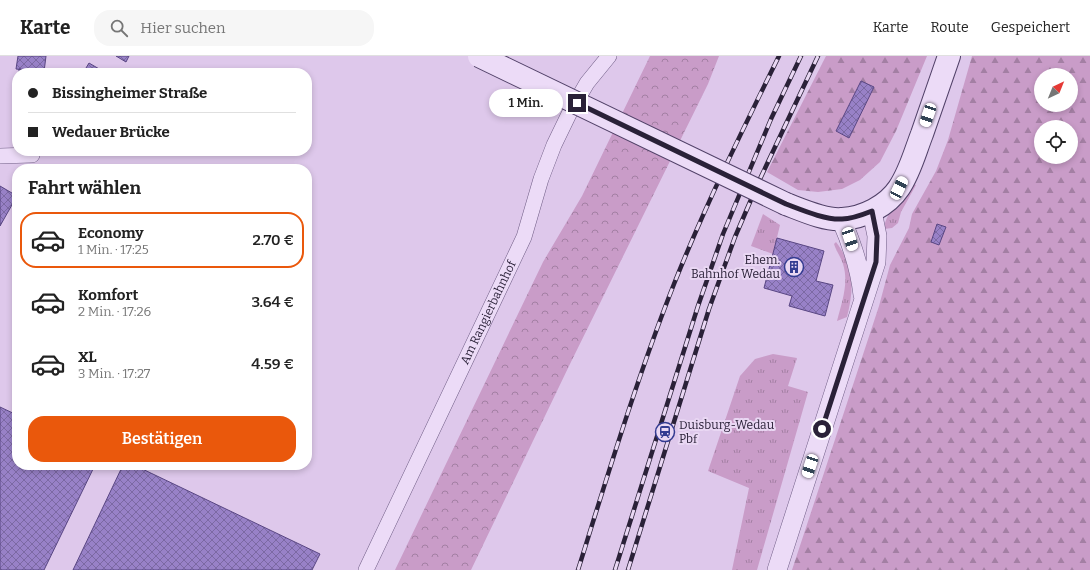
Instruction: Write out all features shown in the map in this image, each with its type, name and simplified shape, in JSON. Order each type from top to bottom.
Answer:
[{"type":"main road","points":[[479,56],[786,204],[816,215],[841,220],[857,217],[872,211],[885,202],[899,188],[913,160],[949,56]]},
{"type":"street","name":"Am Rangierbahnhof","points":[[366,570],[524,237],[541,179],[554,145],[569,114],[587,83],[609,56]]},
{"type":"street","points":[[0,156],[12,156]]},
{"type":"street","points":[[777,570],[876,262],[877,236],[872,211]]},
{"type":"street","points":[[841,220],[850,239],[858,264],[863,302]]},
{"type":"green space","points":[[650,56],[719,56],[708,84],[569,366],[471,570],[395,570],[543,262],[582,196]]},
{"type":"green space","points":[[826,56],[927,56],[896,131],[880,162],[860,180],[842,189],[818,192],[798,190],[767,172]]},
{"type":"green space","points":[[972,56],[1090,56],[1090,570],[792,570],[879,306],[890,265],[909,228],[912,214],[936,171],[948,140]]},
{"type":"green space","points":[[914,184],[916,185],[901,212],[898,223],[892,228],[884,229],[885,222],[891,210]]},
{"type":"green space","points":[[763,214],[780,225],[773,254],[751,246]]},
{"type":"green space","points":[[836,242],[847,260],[850,269],[852,288],[847,317],[837,321],[843,300],[845,271],[834,244]]},
{"type":"green space","points":[[773,354],[797,358],[788,386],[808,392],[757,570],[732,570],[749,488],[708,471],[740,376],[755,359]]},
{"type":"building","points":[[18,56],[46,56],[44,68],[16,68]]},
{"type":"building","points":[[116,56],[129,56],[126,62]]},
{"type":"building","points":[[89,63],[98,68],[86,68]]},
{"type":"building","points":[[861,81],[874,87],[849,138],[836,131]]},
{"type":"building","points":[[0,186],[12,193],[12,205],[0,226]]},
{"type":"building","points":[[937,224],[946,227],[939,245],[931,242]]},
{"type":"building","name":"Ehem. Bahnhof Wedau","points":[[777,238],[824,251],[816,281],[833,285],[825,316],[789,306],[792,296],[764,288]]},
{"type":"building","points":[[0,407],[12,413],[12,470],[93,470],[44,570],[0,570]]},
{"type":"building","points":[[121,470],[144,470],[320,554],[312,570],[73,570]]},
{"type":"railway","points":[[578,570],[635,390],[660,319],[711,197],[779,56]]},
{"type":"railway","points":[[615,570],[698,306],[723,234],[771,119],[801,56]]},
{"type":"railway","points":[[628,570],[709,309],[735,237],[759,181],[818,56]]},
{"type":"place","name":"Ehem. Bahnhof Wedau","points":[[794,267]]},
{"type":"place","name":"Duisburg-Wedau Pbf","points":[[665,432]]},
{"type":"route","points":[[577,103],[786,204],[816,215],[841,220],[857,217],[872,211],[877,236],[876,262],[822,429]]}]
